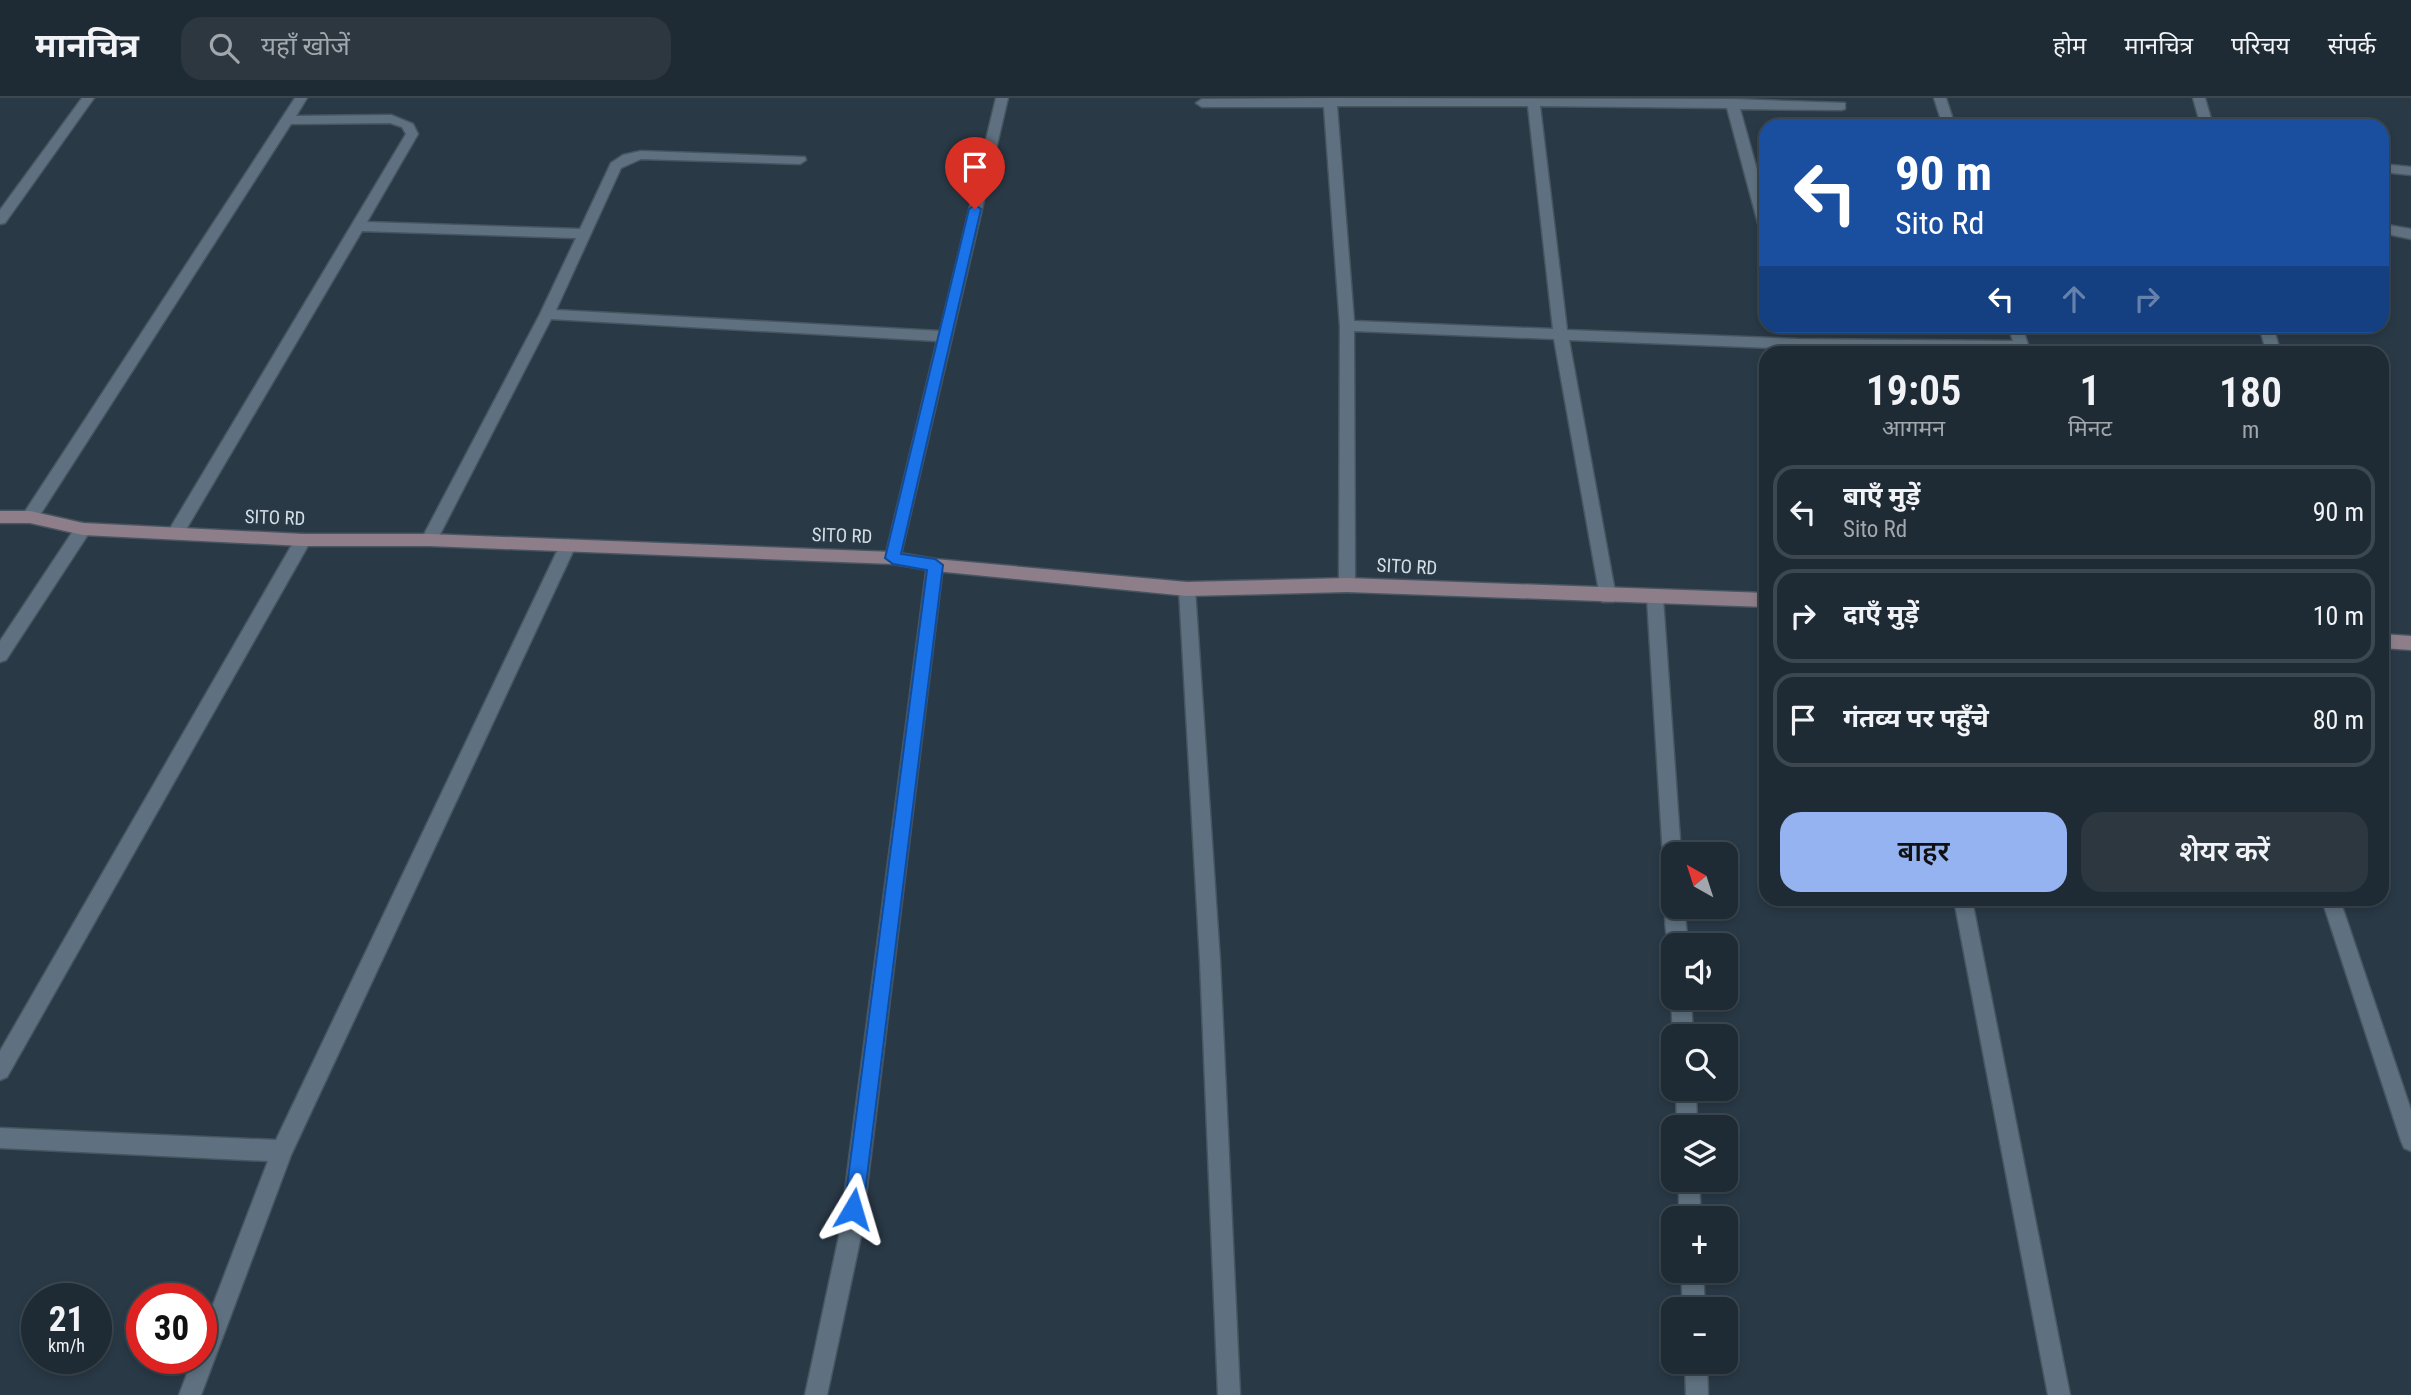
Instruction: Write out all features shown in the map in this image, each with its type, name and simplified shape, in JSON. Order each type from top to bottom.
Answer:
[{"type":"main road","name":"SITO RD","points":[[0,517],[30,517],[83,529],[303,540],[429,540],[893,558],[935,565],[1187,589],[1346,585],[1608,597],[1759,600]]},
{"type":"main road","points":[[2389,641],[2411,643]]},
{"type":"street","points":[[0,220],[88,98]]},
{"type":"street","points":[[30,517],[301,98]]},
{"type":"street","points":[[893,558],[1002,98]]},
{"type":"street","points":[[1940,98],[1947,119]]},
{"type":"street","points":[[2199,98],[2205,119]]},
{"type":"street","points":[[1534,100],[1561,336],[1608,597]]},
{"type":"street","points":[[1202,103],[1534,100],[1842,106]]},
{"type":"street","points":[[1330,102],[1347,326],[1346,585]]},
{"type":"street","points":[[1732,103],[1759,201]]},
{"type":"street","points":[[175,534],[412,134],[407,124],[391,119],[286,120]]},
{"type":"street","points":[[429,540],[547,314],[616,166],[628,158],[653,154],[800,160]]},
{"type":"street","points":[[2389,169],[2411,171]]},
{"type":"street","points":[[359,226],[584,234]]},
{"type":"street","points":[[2389,230],[2411,234]]},
{"type":"street","points":[[547,314],[947,336]]},
{"type":"street","points":[[1347,326],[1759,347]]},
{"type":"street","points":[[0,655],[83,529]]},
{"type":"street","points":[[0,1070],[303,540]]},
{"type":"street","points":[[190,1395],[282,1151],[568,545]]},
{"type":"street","points":[[816,1395],[850,1236],[935,565]]},
{"type":"street","points":[[1187,589],[1210,961],[1229,1395]]},
{"type":"street","points":[[1655,598],[1671,842]]},
{"type":"street","points":[[1963,906],[2059,1395]]},
{"type":"street","points":[[2333,906],[2404,1101],[2411,1141]]},
{"type":"street","points":[[0,1138],[282,1151]]},
{"type":"street","points":[[1696,1374],[1697,1395]]},
{"type":"route","points":[[853,1209],[935,565],[893,558],[975,209]]}]
